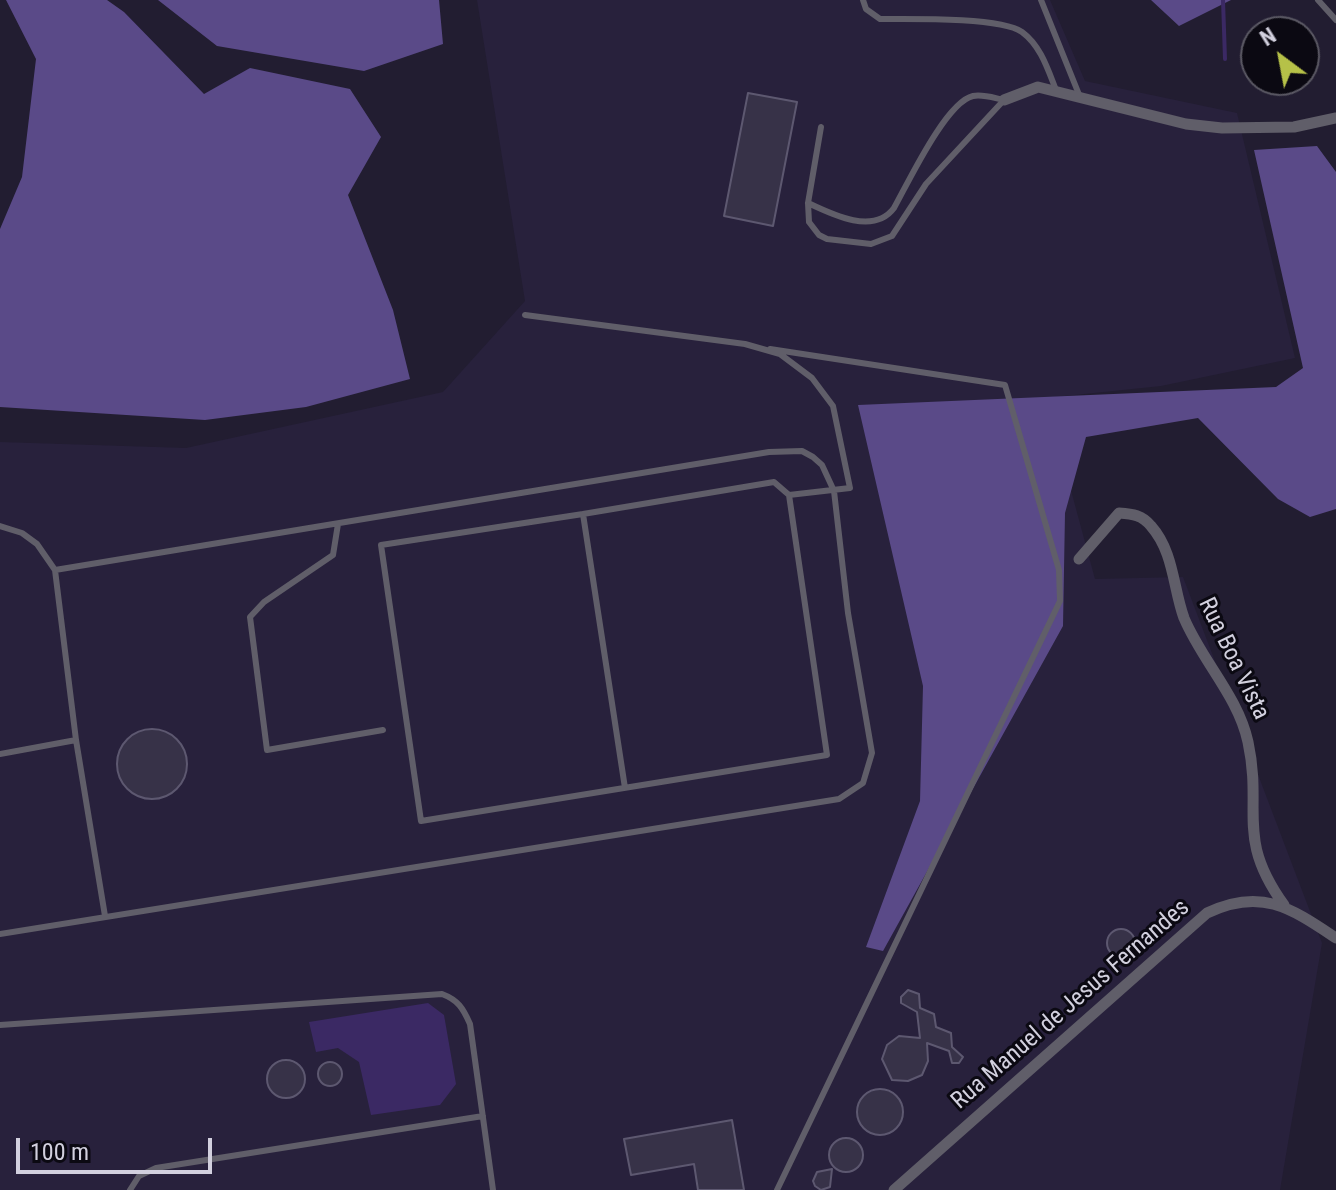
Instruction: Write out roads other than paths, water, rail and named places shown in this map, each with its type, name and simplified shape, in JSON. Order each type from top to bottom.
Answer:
[{"type":"street","points":[[1004,100],[1025,90],[1056,90],[1186,124],[1222,128],[1294,127],[1336,118]]},
{"type":"street","name":"Rua Boa Vista","points":[[1079,559],[1119,513],[1137,514],[1152,527],[1169,560],[1183,615],[1199,649],[1225,689],[1248,741],[1253,845],[1269,884],[1284,905]]},
{"type":"street","name":"Rua Manuel de Jesus Fernandes","points":[[894,1190],[1207,913],[1238,901],[1284,905],[1336,938]]},
{"type":"lane","points":[[863,0],[866,9],[880,19],[997,24],[1019,30],[1033,42],[1056,90]]},
{"type":"lane","points":[[1041,0],[1080,97]]},
{"type":"lane","points":[[1318,0],[1336,20]]},
{"type":"lane","points":[[808,203],[833,214],[873,223],[888,216],[961,102],[980,95],[1004,100]]},
{"type":"lane","points":[[821,127],[808,203],[809,222],[819,235],[871,244],[892,236],[926,184],[1004,100]]},
{"type":"lane","points":[[913,173],[926,184]]},
{"type":"lane","points":[[525,315],[1005,385],[1059,570],[1060,601],[777,1190]]},
{"type":"lane","points":[[770,349],[812,378],[833,406],[850,488],[789,495]]},
{"type":"lane","points":[[0,934],[839,799],[854,792],[869,771],[872,753],[848,613],[834,491],[813,457],[802,451],[769,452],[55,570]]},
{"type":"lane","points":[[774,482],[789,495],[827,755],[421,821],[381,545],[774,482]]},
{"type":"lane","points":[[583,514],[625,788]]},
{"type":"lane","points":[[338,524],[333,555],[264,602],[250,617],[267,750],[383,730]]},
{"type":"lane","points":[[0,526],[22,533],[37,544],[55,570],[76,740],[105,916]]},
{"type":"lane","points":[[0,754],[76,740]]},
{"type":"lane","points":[[0,1025],[442,994],[463,1007],[470,1024],[493,1190]]},
{"type":"lane","points":[[130,1190],[139,1176],[156,1168],[483,1116]]},
{"type":"waterway","points":[[1223,0],[1225,59]]}]
